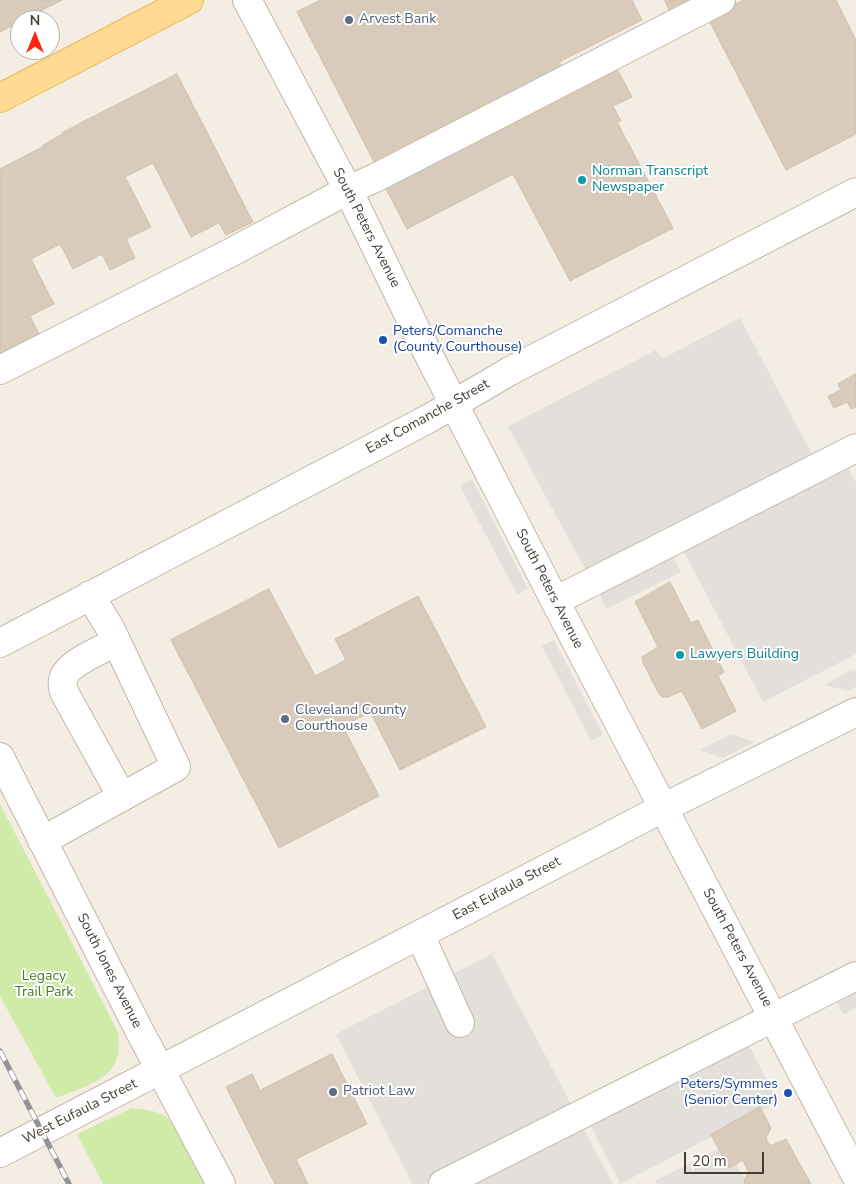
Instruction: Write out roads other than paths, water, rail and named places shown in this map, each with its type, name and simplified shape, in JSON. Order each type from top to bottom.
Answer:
[{"type":"main road","points":[[0,98],[189,0]]},
{"type":"street","name":"South Peters Avenue","points":[[247,0],[348,190],[555,601],[856,1176]]},
{"type":"street","points":[[0,370],[721,0]]},
{"type":"street","name":"East Comanche Street","points":[[0,642],[420,423],[510,371],[856,192]]},
{"type":"street","points":[[555,601],[854,454]]},
{"type":"street","points":[[42,841],[176,767],[116,642],[90,595]]},
{"type":"street","points":[[116,642],[72,666],[66,673],[63,686],[64,692],[122,797]]},
{"type":"street","name":"East Eufaula Street","points":[[160,1070],[663,808],[853,720]]},
{"type":"street","name":"South Jones Avenue","points":[[0,757],[160,1070],[221,1184]]},
{"type":"street","points":[[420,935],[460,1023]]},
{"type":"street","points":[[442,1184],[856,976]]},
{"type":"street","name":"West Eufaula Street","points":[[0,1153],[160,1070]]},
{"type":"railway","points":[[0,1051],[69,1184]]},
{"type":"place","name":"Arvest Bank","points":[[349,20]]},
{"type":"place","name":"Norman Transcript Newspaper","points":[[582,180]]},
{"type":"place","name":"Peters/Comanche (County Courthouse)","points":[[383,340]]},
{"type":"place","name":"Lawyers Building","points":[[680,655]]},
{"type":"place","name":"Cleveland County Courthouse","points":[[285,719]]},
{"type":"place","name":"Patriot Law","points":[[333,1092]]},
{"type":"place","name":"Peters/Symmes (Senior Center)","points":[[788,1093]]},
{"type":"park label","name":"Legacy Trail Park","points":[[44,986]]}]
